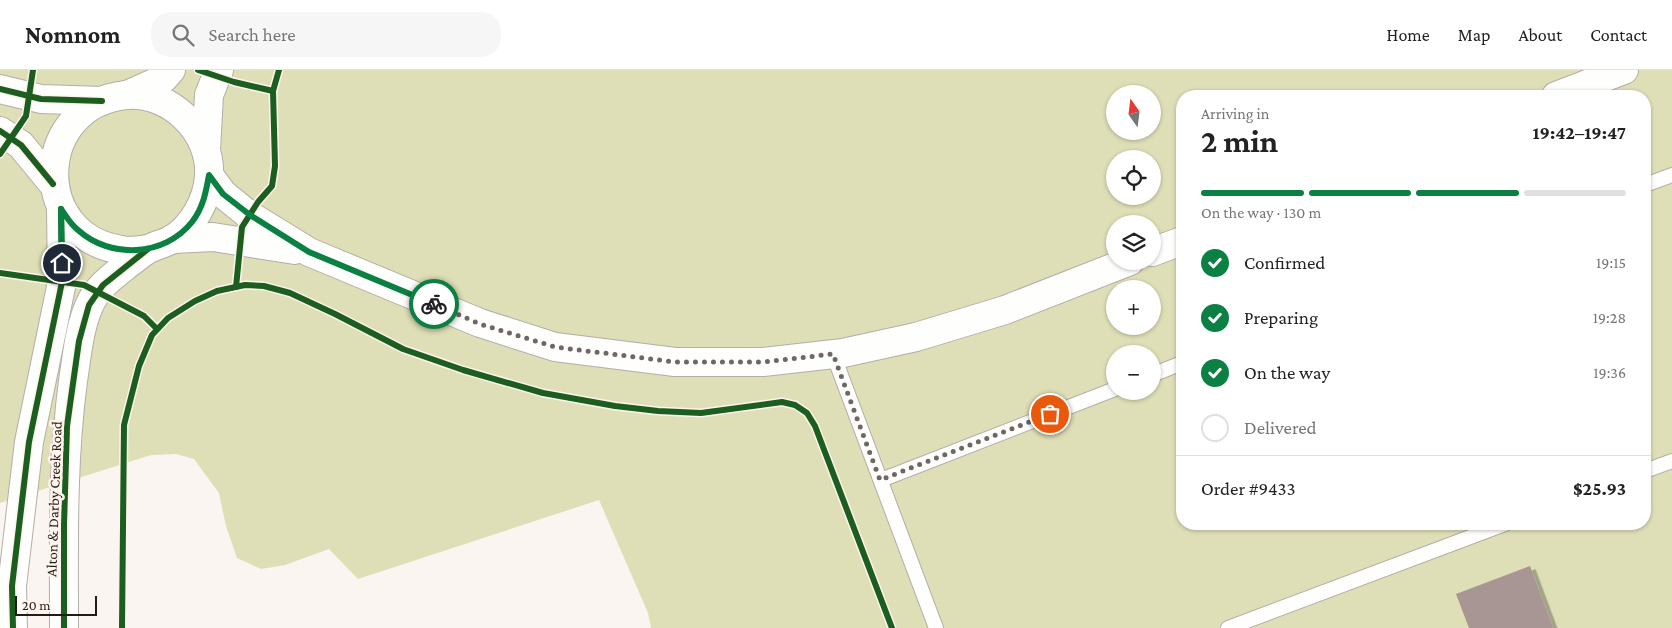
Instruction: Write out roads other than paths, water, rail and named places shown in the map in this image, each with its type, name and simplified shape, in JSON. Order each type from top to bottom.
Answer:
[{"type":"main road","points":[[57,197],[54,159],[63,134],[79,114],[163,79],[171,70]]},
{"type":"main road","points":[[160,244],[192,222],[204,200],[208,162],[209,96],[219,70]]},
{"type":"main road","points":[[1572,90],[1624,70]]},
{"type":"main road","points":[[0,89],[40,99],[153,98],[176,109],[194,127],[223,194],[250,215],[309,252],[480,324],[555,347],[675,362],[763,362],[833,354],[916,337],[1005,310],[1107,270]]},
{"type":"main road","points":[[0,131],[21,145],[77,230],[98,244],[123,251],[213,237],[309,252]]},
{"type":"main road","name":"Alton & Darby Creek Road","points":[[12,628],[12,586],[29,442],[62,282],[57,197]]},
{"type":"main road","points":[[1161,249],[1176,243]]},
{"type":"main road","name":"Alton & Darby Creek Road","points":[[64,628],[64,525],[67,426],[79,341],[89,305],[103,285],[160,244]]},
{"type":"lane","points":[[1651,183],[1672,175]]},
{"type":"lane","points":[[833,354],[936,628]]},
{"type":"lane","points":[[1161,371],[1176,365]]},
{"type":"lane","points":[[880,480],[1106,393]]},
{"type":"lane","points":[[1651,469],[1672,461]]},
{"type":"lane","points":[[1228,628],[1472,530]]}]
